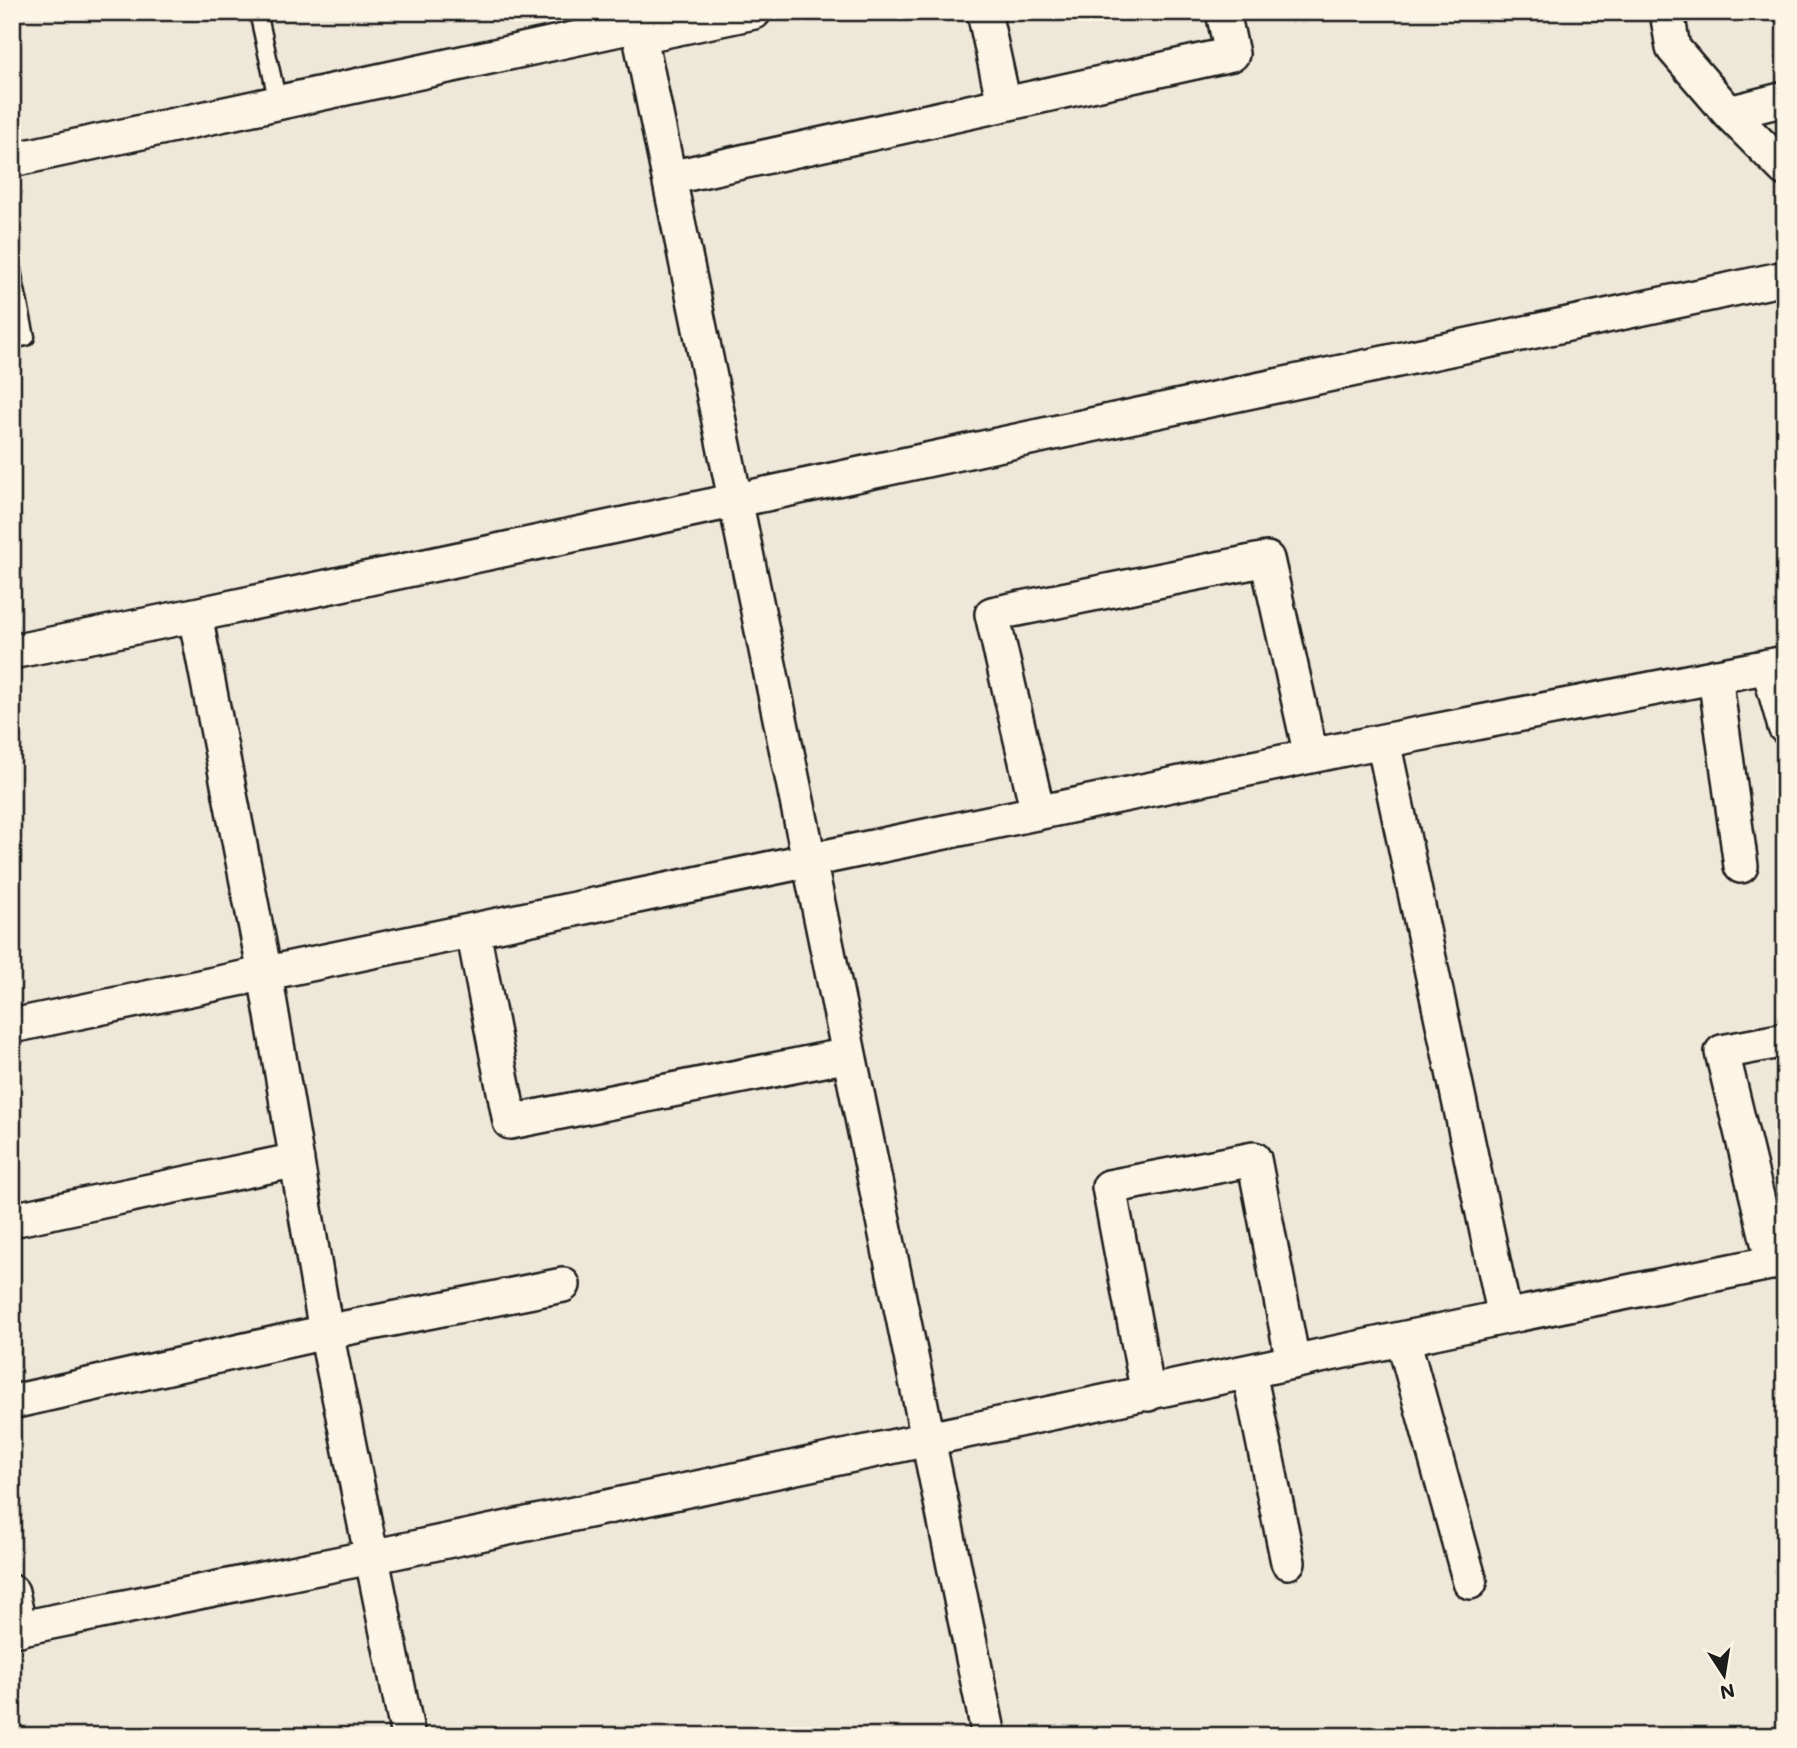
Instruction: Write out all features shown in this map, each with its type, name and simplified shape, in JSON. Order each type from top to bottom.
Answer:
[{"type":"street","points":[[12,160],[638,25],[754,12]]},
{"type":"street","points":[[984,12],[1004,104]]},
{"type":"street","points":[[669,178],[1232,54],[1223,12]]},
{"type":"street","points":[[1667,12],[1673,48],[1729,113],[1785,169]]},
{"type":"street","points":[[638,25],[989,1736]]},
{"type":"street","points":[[1729,113],[1785,99]]},
{"type":"street","points":[[12,652],[1785,278]]},
{"type":"street","points":[[1038,813],[992,614],[1267,559],[1311,756]]},
{"type":"street","points":[[195,615],[265,974],[326,1332],[408,1736]]},
{"type":"street","points":[[12,1026],[1382,741],[1776,664],[1785,727]]},
{"type":"street","points":[[1715,676],[1741,866]]},
{"type":"street","points":[[1382,741],[1505,1317]]},
{"type":"street","points":[[473,931],[510,1122],[849,1055]]},
{"type":"street","points":[[12,1592],[16,1630],[1779,1261],[1722,1052],[1785,1040]]},
{"type":"street","points":[[1148,1394],[1109,1187],[1254,1159],[1293,1362]]},
{"type":"street","points":[[12,1220],[297,1160]]},
{"type":"street","points":[[12,1402],[326,1332],[563,1285]]},
{"type":"street","points":[[1403,1339],[1470,1583]]},
{"type":"street","points":[[1249,1372],[1288,1562]]},
{"type":"lane","points":[[258,12],[278,103]]},
{"type":"lane","points":[[12,271],[26,337],[12,340]]}]
